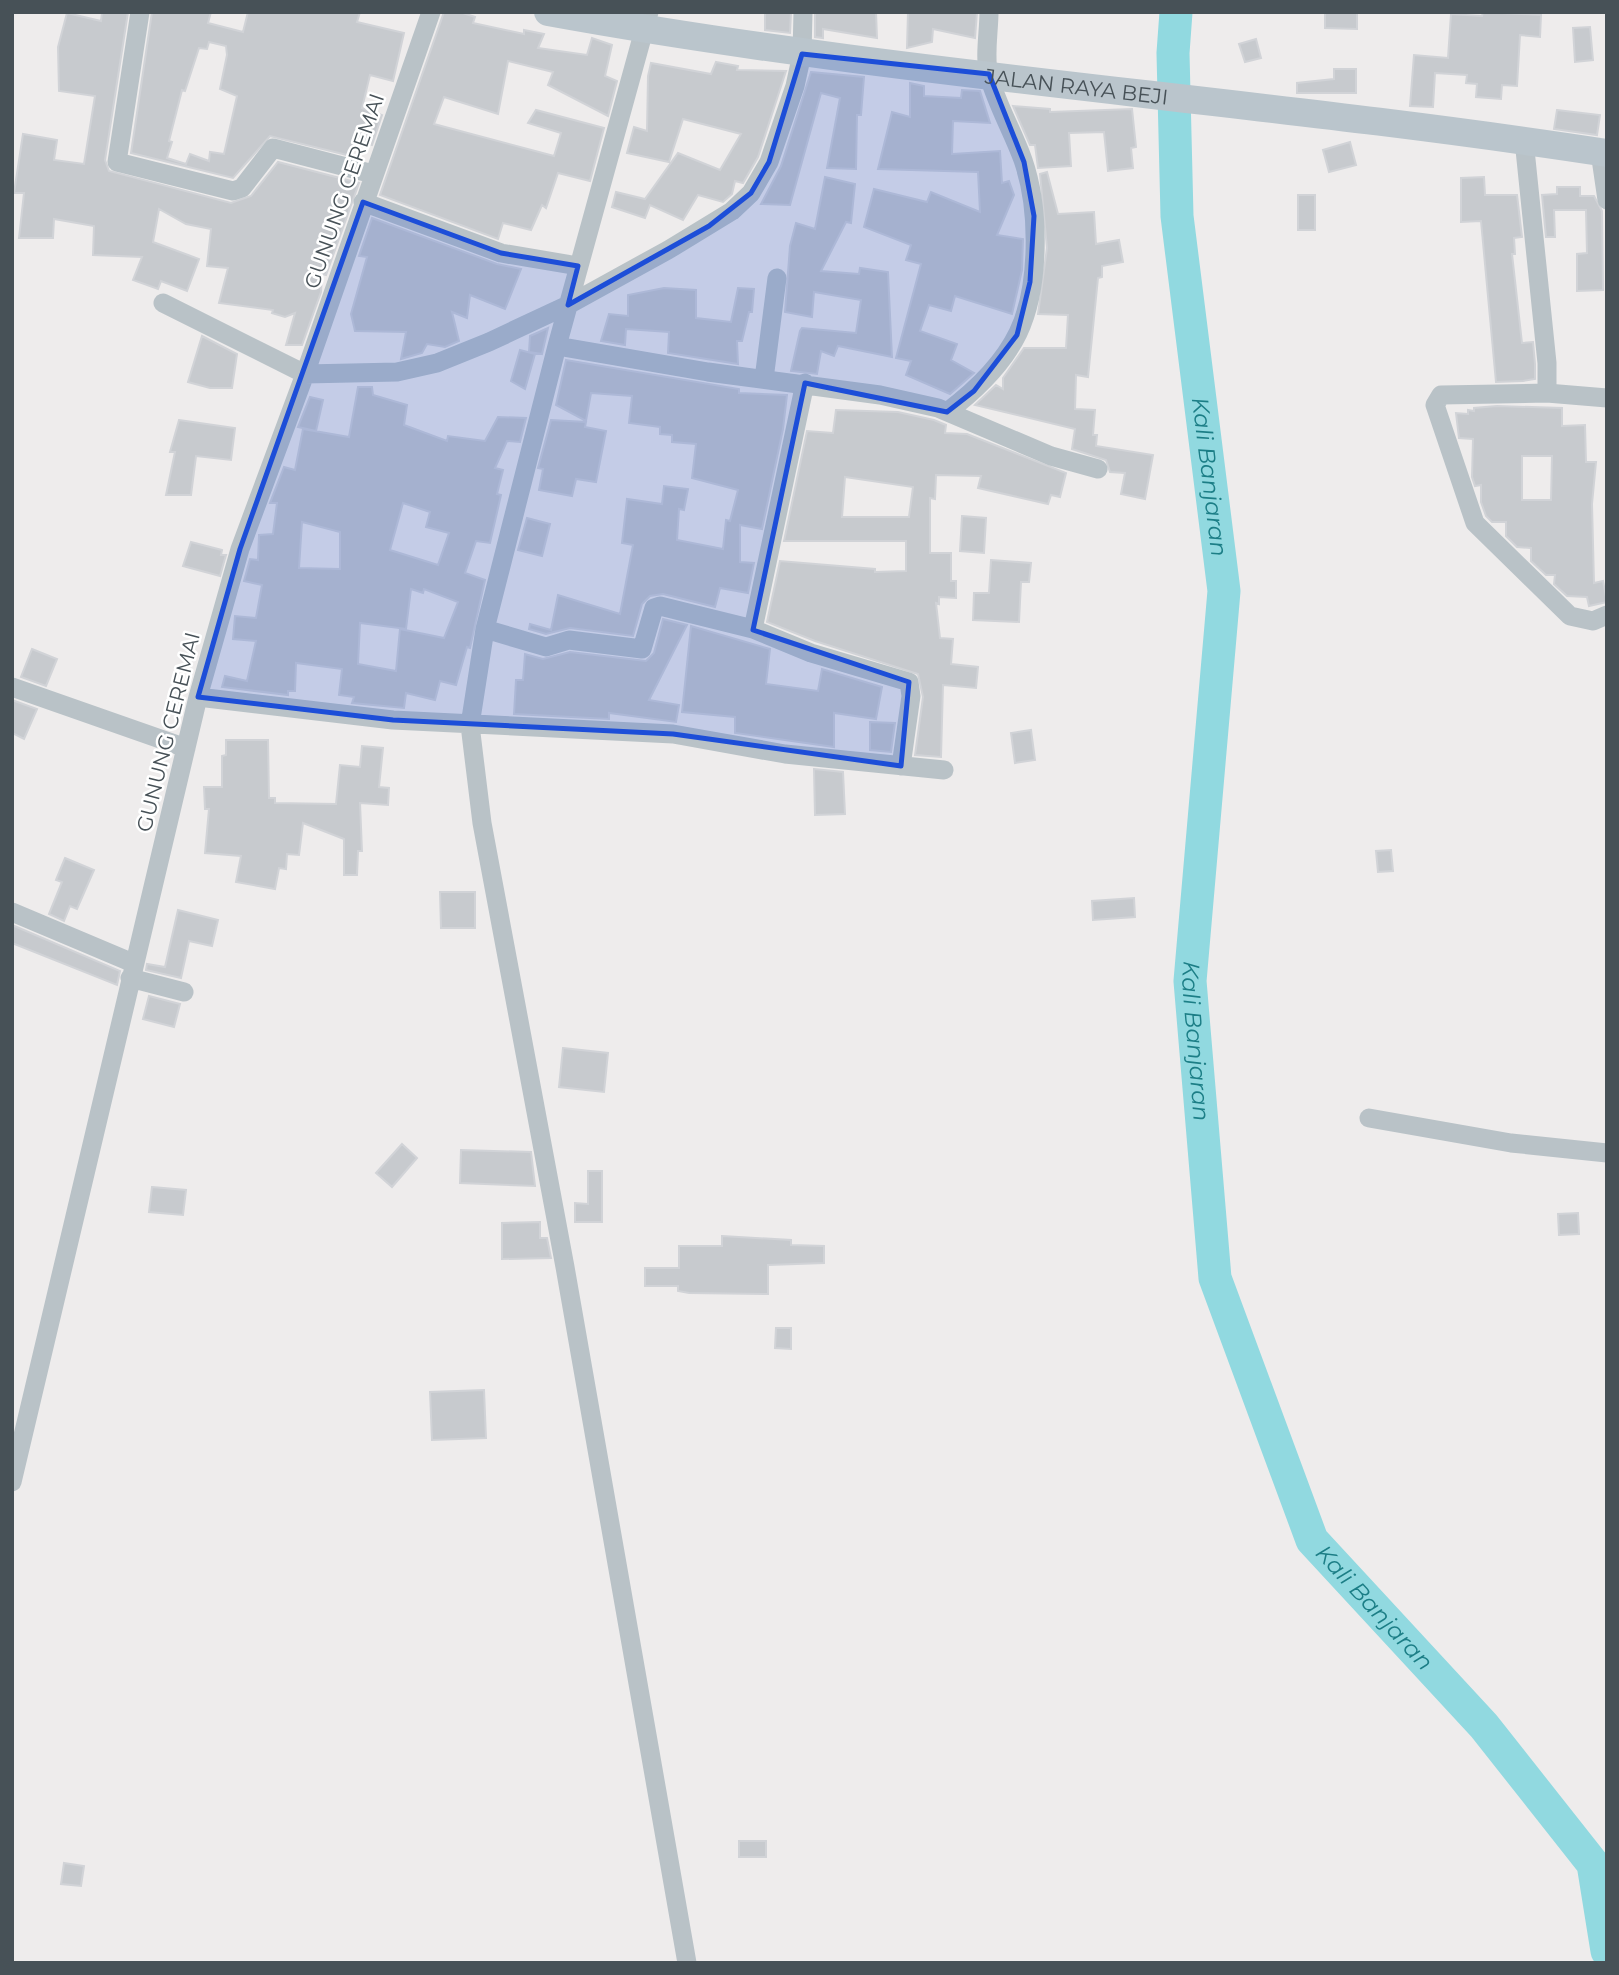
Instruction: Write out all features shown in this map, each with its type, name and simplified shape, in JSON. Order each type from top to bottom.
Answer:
[{"type":"street","points":[[140,12],[117,162],[233,191],[242,188],[273,148],[373,174]]},
{"type":"street","name":"GUNUNG CEREMAI","points":[[12,1482],[198,697],[240,549],[305,374],[430,12]]},
{"type":"street","name":"JALAN RAYA BEJI","points":[[548,12],[647,21],[802,54],[1272,108],[1603,153]]},
{"type":"street","points":[[163,303],[305,374],[397,372],[437,363],[709,226],[732,211],[751,193],[773,151],[795,86],[802,54],[803,12]]},
{"type":"street","points":[[947,412],[974,391],[1017,335],[1023,319],[1033,262],[1035,239],[1031,189],[1024,162],[989,74],[989,12]]},
{"type":"street","points":[[647,21],[578,266],[485,629],[470,724],[482,823],[565,1267],[687,1963]]},
{"type":"street","points":[[1524,141],[1547,363],[1547,393]]},
{"type":"street","points":[[1603,153],[1607,201]]},
{"type":"street","points":[[363,202],[501,253],[578,266]]},
{"type":"street","points":[[764,379],[777,278]]},
{"type":"street","points":[[557,346],[880,395],[947,412],[1051,456],[1098,469]]},
{"type":"street","points":[[753,629],[804,383]]},
{"type":"street","points":[[1607,398],[1547,393],[1441,395],[1436,405],[1475,523],[1570,616],[1593,621],[1607,615]]},
{"type":"street","points":[[485,629],[546,647],[569,640],[642,649],[654,608],[660,606],[753,629],[811,653],[909,682],[911,696],[901,766]]},
{"type":"street","points":[[12,687],[186,748]]},
{"type":"street","points":[[198,697],[393,720],[673,734],[785,754],[944,770]]},
{"type":"street","points":[[12,912],[132,971],[184,992]]},
{"type":"street","points":[[1369,1118],[1511,1143],[1607,1153]]},
{"type":"highlighted area","points":[[802,54],[989,74],[1024,162],[1034,216],[1030,282],[1017,335],[974,391],[947,412],[805,383],[753,630],[909,682],[901,766],[673,734],[393,720],[198,697],[240,549],[363,202],[501,253],[578,266],[568,305],[709,226],[751,193],[769,162]]},
{"type":"building","points":[[102,12],[128,12],[105,160],[109,171],[231,203],[251,196],[278,162],[359,183],[326,275],[322,274],[321,292],[302,345],[286,345],[295,313],[285,317],[272,313],[273,310],[219,303],[228,268],[207,266],[211,229],[186,224],[159,209],[153,242],[199,259],[187,291],[161,281],[158,289],[133,280],[142,257],[93,255],[94,226],[54,219],[53,238],[19,238],[24,193],[14,193],[23,134],[57,140],[54,160],[84,164],[95,96],[59,91],[58,47],[67,13],[101,21]]},
{"type":"building","points":[[152,12],[211,12],[208,23],[243,32],[248,12],[360,12],[357,22],[404,33],[393,81],[370,75],[362,108],[382,115],[372,145],[355,140],[351,156],[270,136],[233,178],[131,153]],"holes":[[[209,42],[226,46],[227,55],[220,89],[237,96],[224,154],[210,152],[209,161],[190,154],[186,164],[167,158],[182,90],[185,91],[199,48],[207,49]]]},
{"type":"building","points":[[444,12],[460,12],[475,17],[473,23],[524,34],[524,30],[544,34],[538,48],[587,55],[592,38],[612,45],[605,76],[617,81],[608,116],[548,85],[553,72],[508,61],[498,114],[444,97],[434,124],[554,156],[561,133],[528,123],[536,110],[604,128],[590,181],[558,173],[546,208],[542,205],[531,230],[503,223],[498,239],[380,195]]},
{"type":"building","points":[[765,12],[791,12],[790,33],[765,30]]},
{"type":"building","points":[[815,12],[876,12],[877,38],[823,29],[823,38],[815,37]]},
{"type":"building","points":[[908,12],[977,12],[975,38],[933,29],[932,42],[907,48]]},
{"type":"building","points":[[1325,12],[1357,12],[1357,29],[1325,28]]},
{"type":"building","points":[[1483,12],[1541,15],[1540,37],[1520,35],[1517,86],[1502,85],[1501,99],[1476,97],[1477,84],[1466,83],[1467,75],[1435,73],[1433,107],[1410,106],[1414,55],[1448,58],[1451,14],[1482,16]]},
{"type":"building","points":[[1590,27],[1593,60],[1575,62],[1573,28]]},
{"type":"building","points":[[1256,39],[1261,58],[1245,62],[1239,44]]},
{"type":"building","points":[[716,62],[738,66],[737,70],[786,71],[758,157],[743,183],[735,181],[732,194],[723,202],[698,195],[683,220],[650,205],[645,218],[612,207],[616,192],[645,199],[678,153],[720,170],[741,134],[683,119],[669,162],[627,153],[634,127],[647,131],[648,76],[651,63],[711,74]]},
{"type":"building","points":[[1334,69],[1356,69],[1356,93],[1297,93],[1297,83],[1334,79]]},
{"type":"building","points":[[811,72],[864,77],[861,115],[857,115],[856,169],[827,168],[840,98],[821,93],[790,205],[761,204],[781,166]]},
{"type":"building","points":[[910,83],[924,86],[924,96],[961,98],[962,90],[980,91],[990,123],[953,121],[952,154],[1000,151],[1002,183],[1009,181],[1014,195],[997,235],[1023,239],[1022,270],[1012,314],[955,296],[951,311],[929,305],[920,331],[957,344],[951,360],[974,373],[950,394],[906,375],[911,361],[896,358],[921,264],[906,260],[911,245],[864,227],[874,189],[927,202],[931,192],[980,212],[978,172],[878,169],[892,112],[910,117]]},
{"type":"building","points":[[1013,106],[1050,109],[1050,112],[1132,109],[1136,147],[1131,148],[1133,168],[1108,171],[1104,132],[1069,133],[1071,166],[1038,168],[1035,145],[1030,145]]},
{"type":"building","points":[[1557,110],[1600,115],[1597,135],[1554,129]]},
{"type":"building","points":[[1350,142],[1356,165],[1329,172],[1323,150]]},
{"type":"building","points":[[1047,172],[1058,214],[1094,212],[1096,244],[1119,240],[1123,262],[1102,266],[1102,277],[1098,278],[1088,377],[1076,375],[1075,409],[1095,410],[1093,435],[1097,435],[1096,446],[1153,455],[1145,499],[1121,494],[1125,473],[1110,472],[1106,460],[1072,449],[1075,429],[975,405],[996,385],[1003,389],[1003,378],[1024,348],[1066,348],[1068,315],[1038,314],[1047,248],[1040,174]]},
{"type":"building","points":[[825,177],[855,184],[851,223],[846,222],[821,271],[859,274],[860,268],[888,272],[892,357],[838,346],[834,356],[821,351],[817,374],[791,371],[800,331],[802,328],[856,333],[861,300],[814,292],[812,317],[785,312],[790,246],[796,223],[815,229]]},
{"type":"building","points":[[1484,177],[1485,195],[1517,195],[1522,237],[1514,238],[1515,254],[1512,254],[1522,343],[1533,342],[1535,379],[1496,382],[1481,221],[1461,222],[1461,178]]},
{"type":"building","points":[[1557,187],[1580,187],[1580,196],[1594,196],[1602,211],[1603,290],[1577,291],[1577,254],[1587,253],[1586,210],[1554,210],[1555,237],[1546,237],[1542,195],[1557,194]]},
{"type":"building","points":[[1298,195],[1315,195],[1315,230],[1298,230]]},
{"type":"building","points":[[372,218],[497,264],[521,269],[505,309],[470,295],[467,318],[452,312],[459,341],[445,347],[427,344],[422,353],[401,359],[406,332],[355,331],[351,314],[367,257],[359,256]]},
{"type":"building","points":[[664,288],[696,290],[696,318],[731,322],[738,288],[754,289],[752,312],[749,312],[742,341],[737,341],[738,364],[668,353],[669,332],[626,329],[625,345],[601,341],[609,314],[628,316],[628,295]]},
{"type":"building","points":[[548,328],[542,354],[529,352],[530,336]]},
{"type":"building","points":[[202,336],[237,354],[232,388],[210,388],[188,382]]},
{"type":"building","points":[[520,350],[535,354],[525,389],[511,381]]},
{"type":"building","points":[[566,360],[739,389],[739,393],[787,395],[783,429],[762,529],[740,525],[740,562],[754,563],[748,593],[720,588],[715,607],[663,594],[650,596],[642,604],[633,636],[570,628],[546,634],[529,629],[530,624],[551,630],[558,595],[620,614],[633,545],[622,543],[627,499],[662,504],[664,486],[688,489],[684,510],[679,509],[677,540],[723,549],[726,520],[730,521],[738,490],[692,478],[696,444],[672,442],[672,435],[660,434],[660,427],[629,423],[632,396],[591,393],[586,421],[556,405]]},
{"type":"building","points":[[358,387],[372,387],[373,395],[407,405],[404,425],[447,441],[448,436],[485,441],[498,417],[526,418],[520,442],[507,441],[495,468],[503,470],[497,494],[501,495],[490,543],[476,541],[465,573],[485,580],[470,648],[467,647],[456,685],[440,681],[435,700],[406,693],[404,708],[352,703],[354,697],[339,695],[342,669],[296,663],[295,691],[288,691],[288,695],[222,687],[225,676],[247,681],[256,641],[233,639],[235,616],[256,618],[262,585],[244,581],[250,559],[258,560],[259,535],[273,534],[277,503],[270,503],[284,467],[295,470],[303,429],[349,437]],"holes":[[[403,503],[430,512],[426,527],[449,533],[438,565],[390,550]],[[302,522],[340,532],[340,569],[299,568]],[[411,589],[423,593],[424,589],[458,602],[444,638],[400,629],[396,671],[358,664],[360,623],[406,629]]]},
{"type":"building","points":[[310,397],[323,400],[316,431],[298,427]]},
{"type":"building","points":[[1474,408],[1562,408],[1562,426],[1585,425],[1586,462],[1596,462],[1592,504],[1594,583],[1603,581],[1607,602],[1589,606],[1587,597],[1567,596],[1554,584],[1555,575],[1546,575],[1531,561],[1531,548],[1517,547],[1506,536],[1506,522],[1492,522],[1486,516],[1481,502],[1481,485],[1475,486],[1472,477],[1473,439],[1459,438],[1456,413],[1468,414],[1468,410],[1474,411]],"holes":[[[1522,456],[1552,456],[1551,500],[1522,500]]]},
{"type":"building","points":[[836,410],[898,412],[934,420],[946,425],[945,433],[967,434],[1066,473],[1060,497],[1051,495],[1048,504],[978,488],[981,476],[936,475],[935,499],[930,498],[930,553],[951,553],[951,581],[956,581],[956,598],[939,597],[939,604],[936,603],[940,638],[953,639],[951,664],[978,667],[976,688],[943,685],[941,757],[915,755],[923,697],[918,674],[815,641],[767,622],[780,561],[875,569],[875,572],[906,571],[906,541],[784,541],[807,431],[833,433]],"holes":[[[845,477],[913,487],[909,517],[842,517]]]},
{"type":"building","points":[[179,420],[235,428],[231,460],[196,456],[191,495],[166,495],[175,452],[170,452]]},
{"type":"building","points":[[551,420],[586,422],[585,427],[606,431],[596,482],[576,479],[572,496],[539,490],[543,469],[538,468]]},
{"type":"building","points":[[962,516],[986,518],[984,553],[960,551]]},
{"type":"building","points":[[527,518],[550,524],[542,556],[518,550]]},
{"type":"building","points":[[191,542],[222,550],[221,555],[226,555],[220,576],[183,566]]},
{"type":"building","points":[[991,560],[1031,563],[1029,582],[1021,582],[1019,622],[973,620],[974,593],[989,593]]},
{"type":"building","points":[[663,619],[687,625],[649,700],[679,705],[676,722],[609,713],[609,719],[514,714],[516,680],[523,680],[525,654],[543,659],[570,652],[646,661],[654,653]]},
{"type":"building","points":[[691,626],[770,649],[766,684],[818,691],[822,669],[882,687],[876,719],[834,713],[834,747],[735,733],[735,717],[682,712]]},
{"type":"building","points":[[32,649],[57,659],[46,686],[21,677]]},
{"type":"building","points":[[12,700],[37,709],[24,739],[12,733]]},
{"type":"building","points":[[870,722],[895,723],[891,752],[870,750]]},
{"type":"building","points":[[1031,730],[1035,760],[1015,763],[1011,733]]},
{"type":"building","points":[[226,740],[268,740],[269,798],[275,798],[275,803],[336,804],[340,765],[360,767],[362,746],[383,748],[379,787],[389,788],[388,805],[360,803],[362,851],[358,851],[357,875],[344,875],[344,839],[303,823],[299,855],[287,854],[286,869],[279,868],[275,889],[236,882],[241,856],[205,853],[209,809],[205,809],[204,787],[222,787],[222,756],[226,755]]},
{"type":"building","points":[[814,769],[843,772],[845,814],[815,815]]},
{"type":"building","points":[[1391,850],[1393,871],[1378,872],[1376,851]]},
{"type":"building","points":[[65,858],[94,870],[77,909],[70,906],[64,921],[49,914],[62,882],[56,880]]},
{"type":"building","points":[[440,892],[475,892],[475,928],[441,928]]},
{"type":"building","points":[[1134,898],[1135,917],[1093,920],[1092,901]]},
{"type":"building","points":[[178,910],[218,920],[212,946],[189,941],[181,978],[146,970],[147,964],[165,967]]},
{"type":"building","points":[[12,925],[120,971],[117,985],[12,943]]},
{"type":"building","points":[[149,996],[180,1004],[174,1027],[143,1019]]},
{"type":"building","points":[[563,1048],[608,1053],[604,1092],[559,1087]]},
{"type":"building","points":[[402,1144],[417,1158],[392,1187],[376,1173]]},
{"type":"building","points":[[461,1150],[531,1152],[535,1186],[460,1183]]},
{"type":"building","points":[[588,1171],[602,1171],[602,1222],[575,1222],[575,1203],[588,1204]]},
{"type":"building","points":[[152,1187],[186,1190],[183,1215],[149,1212]]},
{"type":"building","points":[[1578,1213],[1579,1234],[1559,1235],[1558,1214]]},
{"type":"building","points":[[540,1222],[540,1238],[547,1238],[551,1258],[502,1259],[502,1223]]},
{"type":"building","points":[[722,1236],[791,1240],[791,1245],[824,1246],[824,1263],[768,1265],[768,1294],[689,1293],[678,1291],[678,1286],[645,1286],[645,1268],[679,1268],[679,1246],[722,1246]]},
{"type":"building","points":[[776,1328],[791,1328],[791,1349],[775,1348]]},
{"type":"building","points":[[484,1390],[486,1438],[432,1440],[430,1392]]},
{"type":"building","points":[[739,1841],[766,1841],[766,1857],[739,1857]]},
{"type":"building","points":[[64,1863],[84,1866],[81,1886],[61,1884]]},
{"type":"waterway","name":"Kali Banjaran","points":[[1176,12],[1173,53],[1177,216],[1224,591],[1190,981],[1215,1278],[1312,1540],[1484,1726],[1593,1864],[1607,1951]]}]
